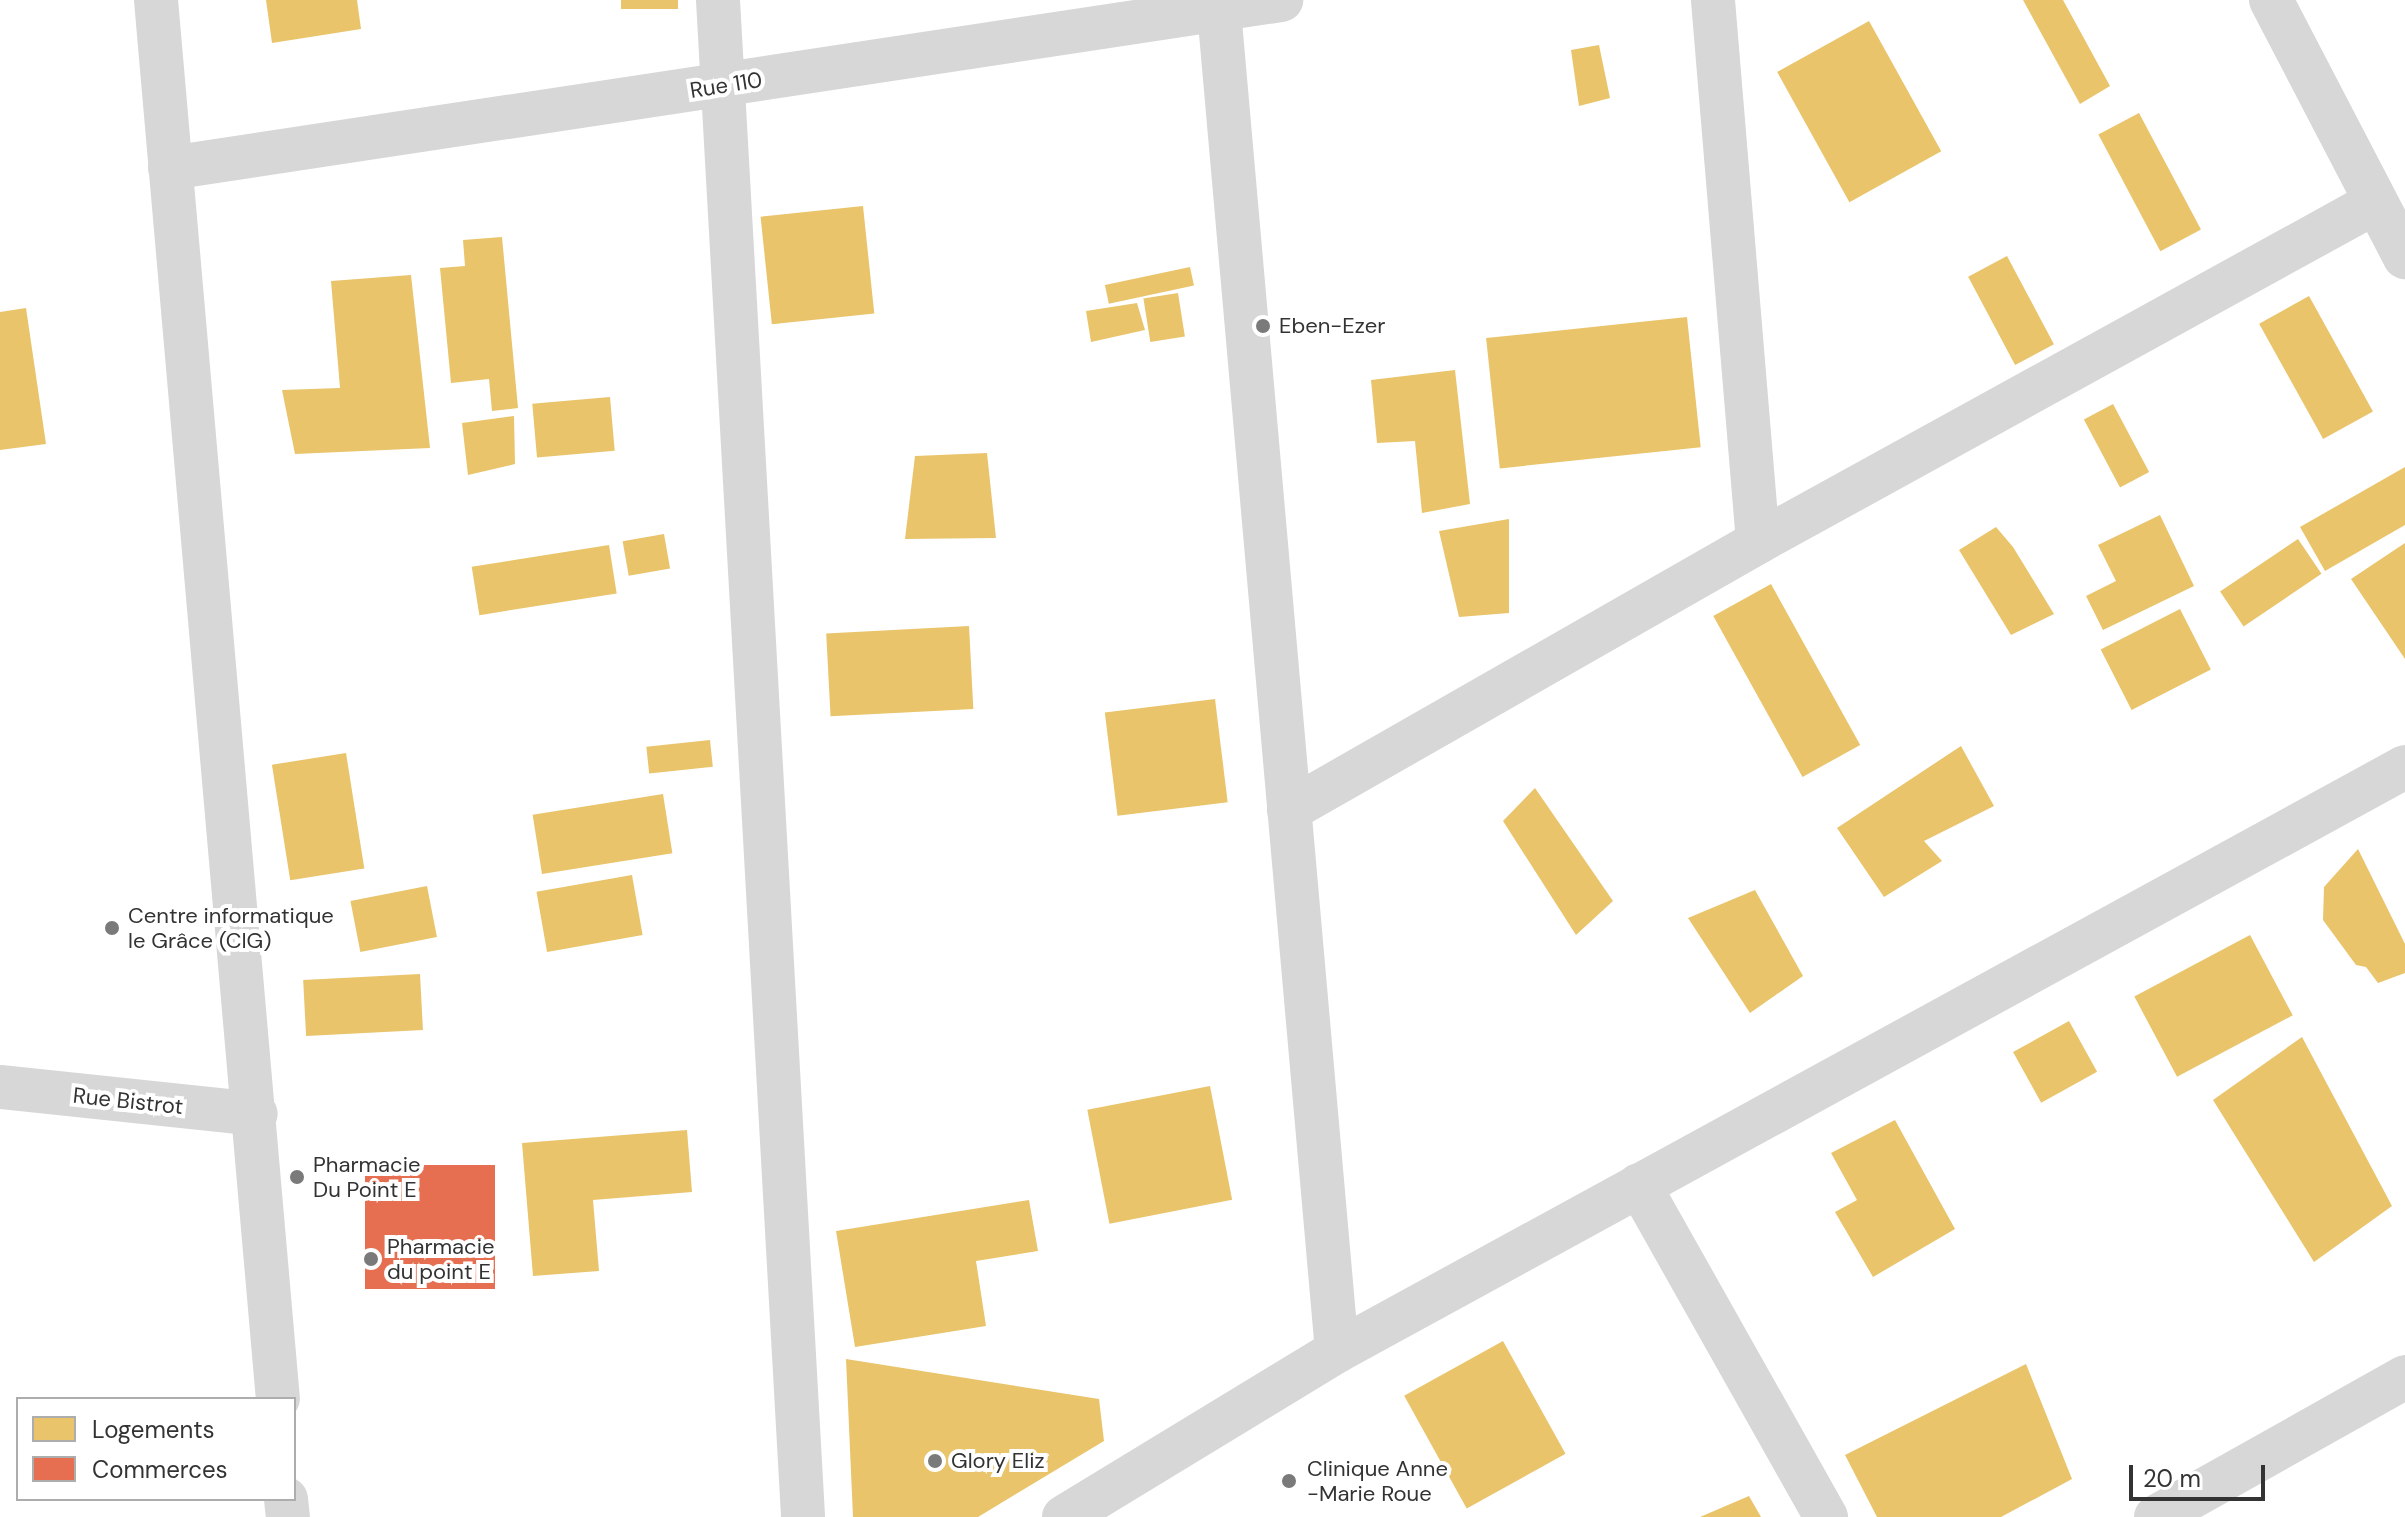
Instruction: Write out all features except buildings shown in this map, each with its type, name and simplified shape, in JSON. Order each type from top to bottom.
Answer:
[{"type":"street","points":[[156,0],[256,1114],[278,1397]]},
{"type":"street","points":[[718,0],[803,1517]]},
{"type":"street","name":"Rue 110","points":[[170,168],[725,85],[1218,5],[1281,0]]},
{"type":"street","points":[[1713,0],[1758,542]]},
{"type":"street","points":[[2271,0],[2405,257]]},
{"type":"street","points":[[1218,5],[1337,1351]]},
{"type":"street","points":[[1289,810],[1758,542],[2376,202]]},
{"type":"street","points":[[1064,1517],[1337,1351],[2405,767]]},
{"type":"street","name":"Rue Bistrot","points":[[0,1087],[256,1114]]},
{"type":"street","points":[[1639,1185],[1826,1517]]},
{"type":"street","points":[[2156,1517],[2405,1377]]},
{"type":"place","name":"Eben-Ezer","points":[[1263,326]]},
{"type":"place","name":"Centre informatique le Grâce (CIG)","points":[[112,928]]},
{"type":"place","name":"Pharmacie Du Point E","points":[[297,1177]]},
{"type":"place","name":"Pharmacie du point E","points":[[371,1259]]},
{"type":"place","name":"Glory Eliz","points":[[935,1461]]},
{"type":"place","name":"Clinique Anne -Marie Roue","points":[[1289,1481]]}]
